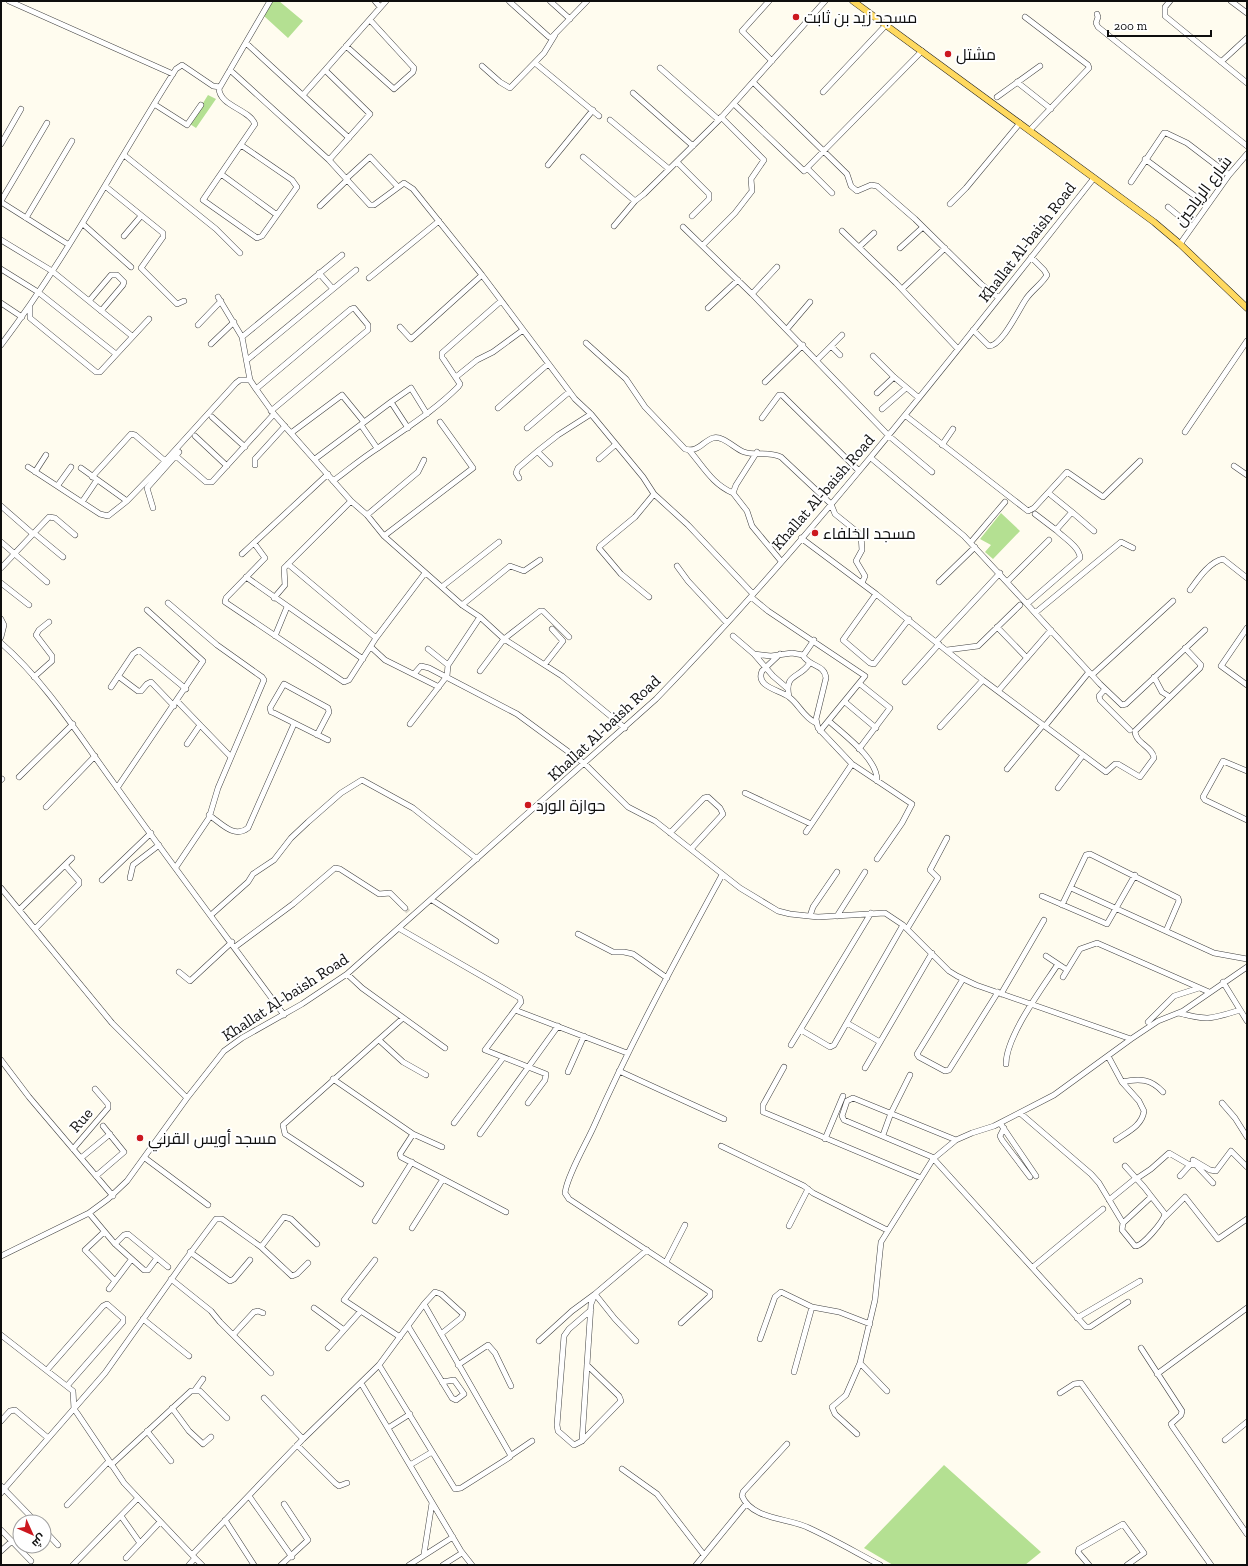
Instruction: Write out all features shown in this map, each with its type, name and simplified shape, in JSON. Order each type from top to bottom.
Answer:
[{"type":"main road","points":[[852,1],[1154,222],[1180,244],[1247,308]]},
{"type":"street","points":[[9,1],[173,74]]},
{"type":"street","points":[[241,145],[296,185],[297,188],[262,236],[257,238],[204,202],[204,198],[254,126],[254,122],[223,98],[219,92],[219,88],[270,1]]},
{"type":"street","points":[[375,1],[380,7]]},
{"type":"street","points":[[303,95],[386,1]]},
{"type":"street","points":[[509,1],[549,37],[555,35]]},
{"type":"street","points":[[550,1],[570,19]]},
{"type":"street","points":[[482,66],[500,82],[510,88],[535,63],[550,46],[555,35],[587,1]]},
{"type":"street","points":[[769,1],[742,31],[772,61]]},
{"type":"street","points":[[614,226],[635,201],[644,194],[720,119],[825,1]]},
{"type":"street","points":[[1170,1],[1165,7],[1165,16],[1247,83]]},
{"type":"street","points":[[1231,1],[1247,13]]},
{"type":"street","points":[[1097,14],[1098,17],[1096,23],[1098,27],[1247,146]]},
{"type":"street","points":[[1025,17],[1088,65],[1089,68],[1030,130]]},
{"type":"street","points":[[346,46],[394,90],[414,72],[413,67],[370,20]]},
{"type":"street","points":[[823,92],[886,25]]},
{"type":"street","points":[[1221,62],[1247,38]]},
{"type":"street","points":[[246,43],[349,138]]},
{"type":"street","points":[[734,104],[804,171],[808,169],[922,51]]},
{"type":"street","points":[[535,63],[599,116]]},
{"type":"street","points":[[2,342],[22,316],[83,224],[173,74],[182,65],[213,86],[219,88]]},
{"type":"street","points":[[997,97],[1040,66]]},
{"type":"street","points":[[660,68],[720,119],[764,160],[750,179],[752,191],[734,213],[703,245]]},
{"type":"street","points":[[230,70],[329,160],[371,206],[405,183],[410,186],[482,275],[569,392],[591,414],[615,445],[643,477],[654,494],[688,525],[752,596],[768,611],[814,640],[863,674],[864,677],[860,684],[820,731]]},
{"type":"street","points":[[325,70],[370,112],[369,116],[329,160]]},
{"type":"street","points":[[754,82],[847,174],[853,188],[857,191],[871,185],[877,186],[923,227],[981,284],[999,298]]},
{"type":"street","points":[[1017,82],[1051,108]]},
{"type":"street","points":[[632,93],[693,146]]},
{"type":"street","points":[[154,104],[187,125],[200,105]]},
{"type":"street","points":[[1,144],[21,109]]},
{"type":"street","points":[[548,165],[593,110]]},
{"type":"street","points":[[610,120],[669,169]]},
{"type":"street","points":[[47,123],[1,201],[69,245]]},
{"type":"street","points":[[950,204],[966,188],[1020,123]]},
{"type":"street","points":[[1131,182],[1145,159],[1164,133],[1187,144],[1229,175]]},
{"type":"street","points":[[26,218],[72,141]]},
{"type":"street","name":"شارع الرياحين","points":[[1180,244],[1229,175],[1247,154]]},
{"type":"street","points":[[124,155],[206,221],[240,253]]},
{"type":"street","points":[[320,206],[370,157],[398,187]]},
{"type":"street","points":[[583,157],[635,201]]},
{"type":"street","points":[[1145,159],[1207,205]]},
{"type":"street","points":[[677,162],[709,194],[709,199],[692,216]]},
{"type":"street","points":[[808,169],[832,193]]},
{"type":"street","points":[[221,174],[277,215]]},
{"type":"street","name":"Khallat Al-baish Road","points":[[1,1256],[89,1213],[113,1196],[145,1158],[187,1098],[224,1052],[261,1026],[284,1015],[347,974],[400,929],[412,915],[432,900],[656,700],[752,596],[906,416],[1094,178]]},
{"type":"street","points":[[105,186],[164,235],[142,264],[142,270],[177,304],[184,301]]},
{"type":"street","points":[[1168,207],[1192,226]]},
{"type":"street","points":[[124,236],[141,216]]},
{"type":"street","points":[[370,278],[439,221]]},
{"type":"street","points":[[83,224],[131,267]]},
{"type":"street","points":[[683,227],[803,345],[889,436],[932,472]]},
{"type":"street","points":[[900,248],[923,227]]},
{"type":"street","points":[[842,231],[902,289],[958,349]]},
{"type":"street","points":[[859,247],[874,233]]},
{"type":"street","points":[[1,240],[52,271],[132,336]]},
{"type":"street","points":[[902,289],[945,248]]},
{"type":"street","points":[[242,337],[342,255]]},
{"type":"street","points":[[973,330],[989,346],[997,344],[1026,299],[1047,275],[1031,257]]},
{"type":"street","points":[[752,294],[777,267]]},
{"type":"street","points":[[1,269],[38,292],[116,354]]},
{"type":"street","points":[[247,360],[356,270]]},
{"type":"street","points":[[319,273],[333,290]]},
{"type":"street","points":[[89,301],[111,275],[117,275],[124,282],[123,285],[101,311]]},
{"type":"street","points":[[400,327],[411,339],[482,275]]},
{"type":"street","points":[[708,308],[738,280]]},
{"type":"street","points":[[198,325],[219,299],[242,337],[250,380],[256,389],[291,433],[351,501],[367,515],[384,536],[425,573],[443,586],[462,605],[480,617],[504,639],[546,664],[582,691],[625,728]]},
{"type":"street","points":[[333,481],[427,414],[460,385],[442,357],[442,353],[501,301]]},
{"type":"street","points":[[787,329],[810,302]]},
{"type":"street","points":[[1,304],[22,316]]},
{"type":"street","points":[[30,304],[30,318],[96,372],[100,372],[149,319]]},
{"type":"street","points":[[153,508],[147,488],[178,454],[209,483],[214,481],[245,447],[273,412],[368,330],[368,325],[358,311],[351,308],[256,389]]},
{"type":"street","points":[[210,344],[234,322]]},
{"type":"street","points":[[456,377],[477,360],[493,352],[522,330]]},
{"type":"street","points":[[817,360],[842,335]]},
{"type":"street","points":[[1185,432],[1247,341]]},
{"type":"street","points":[[586,343],[626,379],[645,407],[679,443],[689,450],[696,461],[720,487],[733,493],[747,511],[752,526],[782,561]]},
{"type":"street","points":[[765,382],[803,345]]},
{"type":"street","points":[[831,346],[840,355]]},
{"type":"street","points":[[873,356],[906,388],[919,398]]},
{"type":"street","points":[[498,408],[548,364]]},
{"type":"street","points":[[877,393],[894,377]]},
{"type":"street","points":[[28,467],[106,517],[114,513],[165,461],[236,383],[240,380],[250,380]]},
{"type":"street","points":[[315,459],[411,388],[427,414]]},
{"type":"street","points":[[882,409],[906,388]]},
{"type":"street","points":[[527,428],[569,392]]},
{"type":"street","points":[[291,433],[342,395],[378,448]]},
{"type":"street","points":[[762,418],[779,395],[782,395],[859,471]]},
{"type":"street","points":[[391,402],[408,428]]},
{"type":"street","points":[[519,478],[516,473],[518,468],[539,450],[591,414]]},
{"type":"street","points":[[906,416],[1028,511],[1034,508],[1067,472],[1103,497],[1140,460]]},
{"type":"street","points":[[212,417],[245,447]]},
{"type":"street","points":[[384,536],[473,468],[440,422]]},
{"type":"street","points":[[255,464],[256,459],[285,426]]},
{"type":"street","points":[[942,445],[953,429]]},
{"type":"street","points":[[82,502],[95,478],[131,434],[165,461]]},
{"type":"street","points":[[195,436],[227,466]]},
{"type":"street","points":[[689,450],[703,446],[712,438],[718,438],[744,452],[773,454],[781,457],[831,504],[835,514],[861,534],[862,550],[856,562],[865,576],[862,583]]},
{"type":"street","points":[[599,459],[615,445]]},
{"type":"street","points":[[539,450],[539,453],[550,464]]},
{"type":"street","points":[[733,493],[736,485],[757,452]]},
{"type":"street","points":[[35,472],[46,455]]},
{"type":"street","points":[[870,458],[934,509],[971,542],[1105,689],[1124,705],[1205,630]]},
{"type":"street","points":[[367,515],[418,472],[424,460]]},
{"type":"street","points":[[1234,466],[1247,475]]},
{"type":"street","points":[[58,486],[71,468]]},
{"type":"street","points":[[81,468],[126,501]]},
{"type":"street","points":[[242,554],[328,474]]},
{"type":"street","points":[[649,597],[620,574],[599,548],[635,517],[654,494]]},
{"type":"street","points":[[1051,495],[1094,530]]},
{"type":"street","points":[[274,598],[284,587],[285,580],[283,570],[351,501]]},
{"type":"street","points":[[971,542],[1005,502]]},
{"type":"street","points":[[1,506],[63,557]]},
{"type":"street","points":[[1056,530],[1072,512]]},
{"type":"street","points":[[1027,604],[1080,558],[1080,554],[1073,545],[1035,514]]},
{"type":"street","points":[[1,568],[14,553],[52,516],[75,535]]},
{"type":"street","points":[[801,538],[909,619],[983,680],[999,690],[1044,726],[1106,772],[1115,764],[1118,764],[1140,777],[1155,756],[1136,737],[1135,731],[1201,666],[1185,648]]},
{"type":"street","points":[[1007,582],[1049,540]]},
{"type":"street","points":[[1,542],[48,582]]},
{"type":"street","points":[[443,586],[499,542]]},
{"type":"street","points":[[1035,613],[1121,542],[1133,548]]},
{"type":"street","points":[[254,543],[265,558],[226,598],[226,602],[344,682],[349,680],[376,638],[425,573]]},
{"type":"street","points":[[939,582],[975,547]]},
{"type":"street","points":[[1190,590],[1208,568],[1216,561],[1223,558],[1247,578]]},
{"type":"street","points":[[462,605],[510,566],[524,571],[540,560]]},
{"type":"street","points":[[288,564],[376,638]]},
{"type":"street","points":[[678,566],[688,581],[727,623]]},
{"type":"street","points":[[905,682],[1000,574]]},
{"type":"street","points":[[246,577],[363,660]]},
{"type":"street","points":[[1,583],[29,605]]},
{"type":"street","points":[[876,594],[843,640],[870,663],[874,664],[909,619]]},
{"type":"street","points":[[1007,769],[1091,674],[1172,601]]},
{"type":"street","points":[[168,603],[217,645],[264,678],[209,815],[176,867]]},
{"type":"street","points":[[947,650],[978,646],[1020,605]]},
{"type":"street","points":[[275,636],[287,607]]},
{"type":"street","points":[[117,788],[203,664],[203,659],[147,610]]},
{"type":"street","points":[[480,671],[504,639],[541,611],[569,637]]},
{"type":"street","points":[[410,724],[447,676],[448,665],[480,617]]},
{"type":"street","points":[[1,619],[4,625],[1,637]]},
{"type":"street","points":[[34,677],[52,661],[52,656],[36,635],[39,630],[49,622]]},
{"type":"street","points":[[997,627],[1027,658]]},
{"type":"street","points":[[546,664],[564,641],[552,628]]},
{"type":"street","points":[[1247,628],[1221,666],[1247,685]]},
{"type":"street","points":[[999,690],[1051,630]]},
{"type":"street","points":[[733,636],[754,654],[787,688]]},
{"type":"street","points":[[803,655],[814,640]]},
{"type":"street","points":[[1,643],[34,677],[72,724],[117,788],[284,1015]]},
{"type":"street","points":[[371,647],[385,660],[439,687]]},
{"type":"street","points":[[428,649],[448,665]]},
{"type":"street","points":[[111,687],[133,654],[138,650],[186,689]]},
{"type":"street","points":[[754,654],[772,656],[792,652],[803,655],[809,664],[823,669],[826,678],[816,713],[816,723],[820,731],[852,764],[912,804],[902,823],[877,859]]},
{"type":"street","points":[[780,654],[761,674],[765,684],[768,687],[789,697],[810,720],[816,723]]},
{"type":"street","points":[[789,697],[787,688],[789,680],[809,664]]},
{"type":"street","points":[[414,674],[421,666],[425,666],[439,674],[447,676],[517,714],[585,764],[620,801],[655,821],[722,875],[740,888],[778,911],[810,916],[885,913],[905,927],[949,971],[963,979],[1032,1005],[1131,1039]]},
{"type":"street","points":[[118,676],[138,691],[142,691],[147,684],[151,682],[200,725],[231,757]]},
{"type":"street","points":[[1154,677],[1162,692],[1170,697]]},
{"type":"street","points":[[940,727],[983,680]]},
{"type":"street","points":[[317,735],[329,712],[328,708],[284,684],[270,710],[294,724],[317,735],[328,740]]},
{"type":"street","points":[[859,749],[890,708],[860,684]]},
{"type":"street","points":[[1105,689],[1099,696],[1100,700],[1130,730]]},
{"type":"street","points":[[844,702],[876,728]]},
{"type":"street","points":[[829,720],[873,763],[877,774],[877,781]]},
{"type":"street","points":[[20,778],[72,724]]},
{"type":"street","points":[[209,815],[233,832],[240,832],[248,828],[294,724]]},
{"type":"street","points":[[187,744],[200,725]]},
{"type":"street","points":[[1058,788],[1083,754]]},
{"type":"street","points":[[46,807],[95,756]]},
{"type":"street","points":[[1247,771],[1223,761],[1203,797],[1205,800],[1247,820]]},
{"type":"street","points":[[806,832],[852,764]]},
{"type":"street","points":[[211,915],[248,882],[253,874],[274,860],[290,838],[340,794],[362,780],[412,808],[478,859]]},
{"type":"street","points":[[745,793],[810,824]]},
{"type":"street","points":[[670,833],[704,798],[708,797],[720,808],[723,814],[691,849]]},
{"type":"street","points":[[102,880],[151,833]]},
{"type":"street","points":[[801,1030],[832,1047],[905,927],[938,878],[930,870],[947,838]]},
{"type":"street","points":[[130,878],[133,865],[159,845]]},
{"type":"street","points":[[1062,905],[1088,854],[1135,875],[1179,899],[1166,931]]},
{"type":"street","points":[[19,910],[72,858]]},
{"type":"street","points":[[36,928],[79,884],[79,880],[65,865]]},
{"type":"street","points":[[180,972],[190,981],[233,945],[293,904],[335,868],[340,869],[379,894],[390,893],[405,908]]},
{"type":"street","points":[[810,916],[813,907],[838,872]]},
{"type":"street","points":[[837,916],[865,872]]},
{"type":"street","points":[[681,1323],[711,1293],[569,1199],[565,1193],[627,1053],[667,978],[674,961],[722,875]]},
{"type":"street","points":[[1042,896],[1106,924],[1109,923],[1135,875]]},
{"type":"street","points":[[1,888],[36,928],[112,1023],[187,1098]]},
{"type":"street","points":[[1071,888],[1214,953],[1247,959]]},
{"type":"street","points":[[432,900],[496,941]]},
{"type":"street","points":[[791,1045],[871,913]]},
{"type":"street","points":[[963,979],[917,1054],[919,1057],[945,1071],[949,1070],[1044,920]]},
{"type":"street","points":[[400,929],[520,998],[521,1002],[485,1049],[486,1052],[545,1073],[547,1077],[528,1103]]},
{"type":"street","points":[[578,934],[613,952],[633,954],[667,978]]},
{"type":"street","points":[[1063,977],[1080,949],[1098,943],[1209,992]]},
{"type":"street","points":[[865,1068],[932,953]]},
{"type":"street","points":[[1046,956],[1068,970]]},
{"type":"street","points":[[1006,1064],[1011,1043],[1032,1005],[1058,964]]},
{"type":"street","points":[[858,1434],[835,1414],[832,1407],[846,1395],[860,1363],[870,1324],[876,1291],[880,1247],[887,1230],[934,1159],[956,1140],[1000,1123],[1054,1095],[1158,1021],[1179,1013],[1247,967]]},
{"type":"street","points":[[347,974],[362,988],[445,1048]]},
{"type":"street","points":[[1224,982],[1247,1021]]},
{"type":"street","points":[[1148,1022],[1174,996],[1199,988]]},
{"type":"street","points":[[515,1010],[627,1053]]},
{"type":"street","points":[[1179,1013],[1202,1019],[1220,1017],[1240,1010]]},
{"type":"street","points":[[361,1184],[285,1134],[282,1128],[284,1122],[403,1018]]},
{"type":"street","points":[[847,1023],[880,1042]]},
{"type":"street","points":[[480,1134],[558,1026]]},
{"type":"street","points":[[568,1072],[584,1036]]},
{"type":"street","points":[[379,1040],[403,1062],[426,1075]]},
{"type":"street","points":[[1108,1056],[1122,1082],[1139,1101],[1144,1111],[1142,1119],[1134,1128],[1116,1140]]},
{"type":"street","points":[[454,1123],[503,1058]]},
{"type":"street","points":[[1,1060],[113,1196]]},
{"type":"street","points":[[784,1067],[763,1105],[762,1111],[765,1114],[920,1178]]},
{"type":"street","points":[[619,1071],[724,1119]]},
{"type":"street","points":[[883,1135],[891,1113],[910,1075]]},
{"type":"street","points":[[1122,1082],[1142,1078],[1154,1083],[1164,1092]]},
{"type":"street","points":[[333,1079],[413,1134],[442,1147]]},
{"type":"street","name":"Rue","points":[[73,1149],[108,1108],[108,1104],[95,1089]]},
{"type":"street","points":[[825,1139],[843,1096]]},
{"type":"street","points":[[956,1140],[853,1098],[847,1101],[842,1116],[843,1119],[883,1135],[934,1159],[1034,1267],[1086,1327],[1090,1327],[1128,1302]]},
{"type":"street","points":[[1222,1103],[1235,1118],[1247,1137]]},
{"type":"street","points":[[1020,1113],[1091,1174],[1099,1183],[1123,1223],[1123,1232],[1137,1247],[1142,1244],[1162,1220],[1185,1197],[1218,1239],[1247,1219]]},
{"type":"street","points":[[1000,1123],[1036,1176]]},
{"type":"street","name":"Rue","points":[[96,1176],[124,1152],[103,1126]]},
{"type":"street","points":[[1004,1128],[1000,1136],[1002,1140],[1030,1177]]},
{"type":"street","name":"Rue","points":[[81,1158],[110,1134]]},
{"type":"street","points":[[413,1134],[400,1155],[506,1212]]},
{"type":"street","points":[[721,1146],[887,1230]]},
{"type":"street","points":[[1109,1200],[1136,1178],[1151,1169],[1169,1153],[1182,1162],[1195,1163],[1212,1171],[1216,1171],[1231,1150],[1245,1160],[1247,1167]]},
{"type":"street","points":[[145,1158],[208,1204]]},
{"type":"street","points":[[375,1221],[412,1162]]},
{"type":"street","points":[[1180,1176],[1195,1163]]},
{"type":"street","points":[[1195,1163],[1213,1182]]},
{"type":"street","points":[[1125,1166],[1165,1214],[1162,1220]]},
{"type":"street","points":[[412,1228],[443,1179]]},
{"type":"street","points":[[789,1226],[808,1189]]},
{"type":"street","points":[[1123,1223],[1151,1197]]},
{"type":"street","points":[[1034,1267],[1103,1209]]},
{"type":"street","points":[[89,1213],[115,1244],[131,1260],[146,1271],[157,1258]]},
{"type":"street","points":[[261,1247],[284,1217],[291,1219],[317,1244]]},
{"type":"street","points":[[28,1514],[2,1490],[85,1397],[214,1221],[218,1218],[261,1247],[292,1276],[297,1274],[308,1263]]},
{"type":"street","points":[[666,1262],[685,1225]]},
{"type":"street","points":[[104,1232],[85,1250],[115,1281]]},
{"type":"street","points":[[115,1244],[127,1234],[168,1267]]},
{"type":"street","points":[[539,1341],[572,1311],[595,1294],[647,1250]]},
{"type":"street","points":[[190,1252],[230,1281],[234,1279],[250,1260]]},
{"type":"street","points":[[109,1289],[131,1260]]},
{"type":"street","points":[[375,1260],[344,1298],[347,1303],[400,1337]]},
{"type":"street","points":[[171,1279],[211,1311],[271,1374]]},
{"type":"street","points":[[1077,1318],[1140,1281]]},
{"type":"street","points":[[189,1565],[194,1556],[225,1520],[297,1445],[378,1365],[424,1304],[436,1292],[463,1313],[461,1318],[441,1334]]},
{"type":"street","points":[[760,1339],[775,1297],[778,1293],[784,1292],[812,1307],[839,1312],[870,1324]]},
{"type":"street","points":[[582,1441],[591,1310],[595,1294]]},
{"type":"street","points":[[595,1294],[615,1319],[636,1341]]},
{"type":"street","points":[[424,1304],[510,1456]]},
{"type":"street","points":[[47,1370],[103,1306],[110,1306],[123,1318],[123,1322],[67,1386]]},
{"type":"street","points":[[794,1372],[812,1307]]},
{"type":"street","points":[[314,1308],[344,1330]]},
{"type":"street","points":[[1158,1374],[1247,1308]]},
{"type":"street","points":[[233,1335],[254,1312],[258,1310],[263,1313]]},
{"type":"street","points":[[587,1365],[619,1396],[621,1401],[582,1441],[576,1444],[571,1444],[558,1431],[557,1425],[564,1336],[569,1328],[591,1310]]},
{"type":"street","points":[[328,1348],[360,1312]]},
{"type":"street","points":[[143,1319],[189,1356]]},
{"type":"street","points":[[408,1326],[442,1382],[454,1400],[464,1394],[454,1380],[442,1382]]},
{"type":"street","points":[[1,1335],[47,1370],[74,1393],[85,1397]]},
{"type":"street","points":[[458,1365],[488,1345],[494,1353],[511,1386]]},
{"type":"street","points":[[1141,1348],[1182,1411],[1171,1424],[1172,1426],[1247,1534]]},
{"type":"street","points":[[860,1363],[887,1391]]},
{"type":"street","points":[[378,1365],[457,1490],[508,1459],[532,1441]]},
{"type":"street","points":[[67,1505],[110,1463],[189,1392],[195,1390],[203,1379]]},
{"type":"street","points":[[361,1383],[462,1554],[472,1565]]},
{"type":"street","points":[[1060,1393],[1074,1384],[1082,1383],[1211,1565]]},
{"type":"street","points":[[195,1390],[204,1394],[227,1418]]},
{"type":"street","points":[[74,1393],[74,1409],[110,1463],[137,1499],[202,1565]]},
{"type":"street","points":[[264,1398],[303,1439]]},
{"type":"street","points":[[172,1408],[190,1431],[203,1444],[211,1437]]},
{"type":"street","points":[[1,1421],[10,1411],[15,1410],[48,1438]]},
{"type":"street","points":[[388,1428],[410,1414]]},
{"type":"street","points":[[1225,1440],[1247,1422]]},
{"type":"street","points":[[147,1431],[171,1461]]},
{"type":"street","points":[[787,1444],[742,1492],[742,1496],[746,1504],[776,1520],[807,1526],[880,1565]]},
{"type":"street","points":[[297,1445],[330,1476],[335,1483],[339,1486],[347,1483]]},
{"type":"street","points":[[410,1465],[432,1452]]},
{"type":"street","points":[[622,1469],[660,1498],[704,1555]]},
{"type":"street","points":[[249,1496],[292,1557]]},
{"type":"street","points":[[73,1565],[137,1499]]},
{"type":"street","points":[[424,1554],[432,1503]]},
{"type":"street","points":[[281,1565],[292,1557],[308,1540],[284,1504]]},
{"type":"street","points":[[696,1565],[746,1504]]},
{"type":"street","points":[[121,1516],[140,1543]]},
{"type":"street","points":[[225,1520],[254,1565]]},
{"type":"street","points":[[126,1558],[160,1522]]},
{"type":"street","points":[[1089,1565],[1078,1552],[1079,1549],[1123,1524],[1144,1553],[1127,1565]]},
{"type":"street","points":[[1,1530],[12,1541],[1,1551]]},
{"type":"street","points":[[409,1565],[424,1554],[453,1537]]},
{"type":"street","points":[[52,1539],[58,1545]]},
{"type":"street","points":[[24,1554],[31,1561]]},
{"type":"street","points":[[443,1565],[462,1554]]},
{"type":"green space","points":[[273,1],[279,1],[303,21],[288,38],[264,16]]},
{"type":"green space","points":[[208,95],[216,99],[196,128],[190,124]]},
{"type":"green space","points":[[1001,513],[1020,531],[993,559],[985,552],[991,545],[980,539]]},
{"type":"green space","points":[[944,1465],[1041,1552],[1025,1565],[893,1565],[864,1548]]},
{"type":"tunnel","points":[[405,908],[410,914]]},
{"type":"place","name":"مسجد زيد بن ثابت","points":[[796,17]]},
{"type":"place","name":"مشتل","points":[[948,54]]},
{"type":"place","name":"مسجد الخلفاء","points":[[815,533]]},
{"type":"place","name":"حوازة الورد","points":[[528,805]]},
{"type":"place","name":"مسجد أويس القرني","points":[[140,1138]]}]
